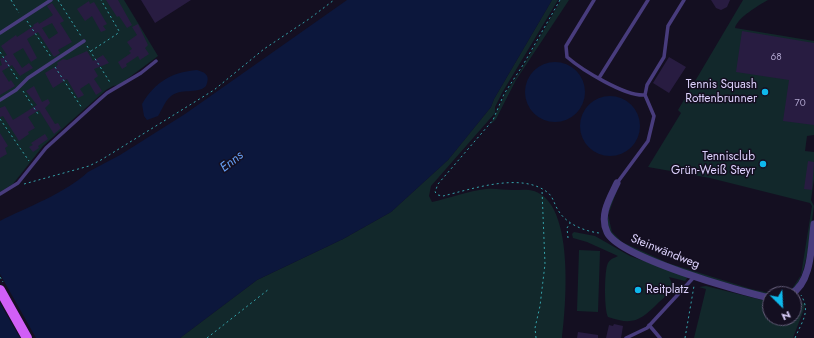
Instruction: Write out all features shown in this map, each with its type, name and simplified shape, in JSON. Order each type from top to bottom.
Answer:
[{"type":"main road","points":[[0,290],[27,338]]},
{"type":"street","points":[[606,231],[604,217],[605,209],[617,183]]},
{"type":"street","points":[[798,286],[806,275],[814,224]]},
{"type":"street","name":"Steinwändweg","points":[[606,231],[614,241],[626,249],[694,278],[762,296]]},
{"type":"lane","points":[[0,33],[51,0]]},
{"type":"lane","points":[[594,0],[566,46],[566,52],[571,60],[616,88],[640,96],[646,95]]},
{"type":"lane","points":[[599,78],[648,0]]},
{"type":"lane","points":[[617,183],[648,140],[654,116],[646,95],[647,84],[664,58],[668,26],[684,0]]},
{"type":"lane","points":[[0,100],[52,61],[84,41]]},
{"type":"lane","points":[[0,194],[18,183],[46,148],[107,93],[135,77],[156,61]]},
{"type":"lane","points":[[626,338],[649,325],[694,278]]},
{"type":"lane","points":[[649,325],[660,338]]},
{"type":"path","points":[[11,0],[85,113]]},
{"type":"path","points":[[91,51],[117,34],[119,31],[101,0]]},
{"type":"path","points":[[18,183],[26,184],[89,166],[101,160],[214,90],[264,49],[309,19],[334,0]]},
{"type":"path","points":[[560,0],[523,65],[504,94],[493,120],[438,184],[436,194],[443,196],[484,186],[509,183],[526,184],[542,189],[551,196],[558,211],[570,222],[586,230],[597,233],[606,231]]},
{"type":"path","points":[[0,52],[38,114]]},
{"type":"path","points":[[0,119],[32,165]]},
{"type":"path","points":[[536,338],[535,328],[540,306],[545,264],[542,189]]},
{"type":"path","points":[[568,238],[567,228],[570,222]]},
{"type":"path","points":[[685,338],[694,291],[694,278]]},
{"type":"path","points":[[207,338],[269,289]]},
{"type":"path","points":[[802,299],[806,303],[807,309],[802,321]]},
{"type":"path","points":[[795,338],[800,326]]},
{"type":"green space","points":[[0,0],[124,0],[158,56],[119,85],[113,86],[106,90],[43,146],[13,184],[0,192]]},
{"type":"green space","points":[[552,0],[558,0],[502,93],[495,107],[495,113],[431,186],[429,196],[432,202],[472,191],[486,189],[527,190],[534,191],[547,200],[556,215],[562,235],[565,257],[566,280],[562,338],[180,338],[257,280],[343,239],[391,212],[448,160],[491,107],[494,99]]},
{"type":"green space","points":[[561,0],[569,0],[516,80],[496,119],[491,124],[506,92],[520,72]]},
{"type":"green space","points":[[743,0],[768,0],[744,16],[735,28],[814,41],[814,135],[807,136],[805,151],[814,152],[814,179],[811,200],[814,206],[806,261],[799,281],[794,286],[801,275],[812,206],[810,203],[710,178],[648,167],[681,113],[678,110]]},
{"type":"green space","points":[[619,185],[608,215],[612,201]]},
{"type":"green space","points":[[608,215],[612,232],[622,242],[668,263],[762,291],[762,293],[692,273],[651,258],[623,244],[612,235],[608,225]]},
{"type":"green space","name":"Reitplatz","points":[[574,232],[595,236],[630,256],[688,277],[685,281],[669,277],[673,285],[666,297],[642,317],[636,320],[624,321],[608,317],[605,299],[607,267],[610,260],[618,256],[587,242],[573,238],[572,234]]},
{"type":"green space","points":[[579,250],[600,251],[598,312],[577,311]]},
{"type":"green space","points":[[706,286],[762,300],[762,326],[798,326],[793,338],[694,338],[706,289],[699,287]]},
{"type":"green space","points":[[802,302],[805,305],[802,314]]},
{"type":"water","name":"Enns","points":[[347,0],[552,0],[494,99],[491,107],[448,160],[391,212],[343,239],[257,280],[180,338],[0,338],[0,221],[69,187],[88,172],[120,155],[185,114]]},
{"type":"water","points":[[555,62],[572,67],[580,75],[585,92],[580,109],[572,117],[555,122],[538,117],[530,109],[525,92],[530,75],[538,67]]},
{"type":"water","points":[[197,70],[207,75],[208,80],[206,86],[198,90],[184,91],[174,94],[167,101],[158,116],[147,120],[144,116],[142,104],[147,96],[159,84],[180,73]]},
{"type":"water","points":[[610,96],[627,101],[635,109],[640,126],[635,143],[627,151],[610,156],[593,151],[585,143],[580,126],[585,109],[593,101]]},
{"type":"pier","points":[[0,274],[36,338],[20,338],[0,303]]},
{"type":"building","points":[[106,0],[118,0],[132,25],[127,28],[119,16],[117,17]]},
{"type":"building","points":[[141,0],[191,0],[155,23]]},
{"type":"building","points":[[711,0],[730,0],[727,7],[721,10],[716,8]]},
{"type":"building","points":[[89,1],[90,4],[94,2],[107,24],[103,26],[106,30],[101,32],[92,16],[85,21],[77,9]]},
{"type":"building","points":[[52,3],[64,21],[60,23],[72,42],[58,50],[60,53],[54,57],[38,32],[27,39],[37,58],[31,62],[23,48],[13,54],[22,68],[29,63],[33,68],[20,76],[12,65],[2,71],[9,82],[11,80],[15,86],[0,95],[0,66],[2,65],[0,59],[7,55],[1,46],[16,35],[17,37],[34,26],[33,25],[38,22],[39,24],[53,15],[47,6]],"holes":[[[52,23],[58,33],[49,39],[42,28]]]},
{"type":"building","points":[[138,24],[148,45],[145,48],[149,54],[140,60],[138,56],[126,64],[127,66],[122,69],[118,62],[131,53],[129,51],[132,49],[127,42],[137,35],[132,27]]},
{"type":"building","points":[[742,31],[814,43],[814,125],[783,121],[789,80],[736,72]]},
{"type":"building","points":[[87,51],[93,61],[103,55],[109,63],[94,69],[98,76],[94,79],[102,91],[96,95],[89,83],[80,89],[84,95],[78,98],[67,79],[53,88],[45,73],[58,65],[57,63],[63,59],[67,60]]},
{"type":"building","points":[[669,57],[686,67],[669,93],[653,83]]},
{"type":"building","points":[[34,86],[42,102],[48,99],[50,103],[45,108],[55,124],[58,123],[61,128],[54,134],[39,110],[28,117],[35,128],[28,132],[29,134],[19,141],[3,116],[0,117],[0,108],[5,106],[13,120],[37,105],[26,91]]},
{"type":"building","points":[[0,133],[8,146],[5,148],[7,154],[0,158]]},
{"type":"building","points":[[45,134],[48,139],[38,146],[39,148],[33,152],[29,147],[33,145],[31,143]]},
{"type":"building","points":[[808,161],[814,162],[812,190],[804,189]]},
{"type":"building","points":[[614,324],[623,326],[621,338],[606,338],[609,325],[613,326]]},
{"type":"building","points":[[578,332],[598,335],[598,338],[577,338]]},
{"type":"place","name":"Tennis Squash Rottenbrunner","points":[[765,92]]},
{"type":"place","name":"Tennisclub Grün-Weiß Steyr","points":[[763,164]]},
{"type":"place","name":"Reitplatz","points":[[638,290]]}]
